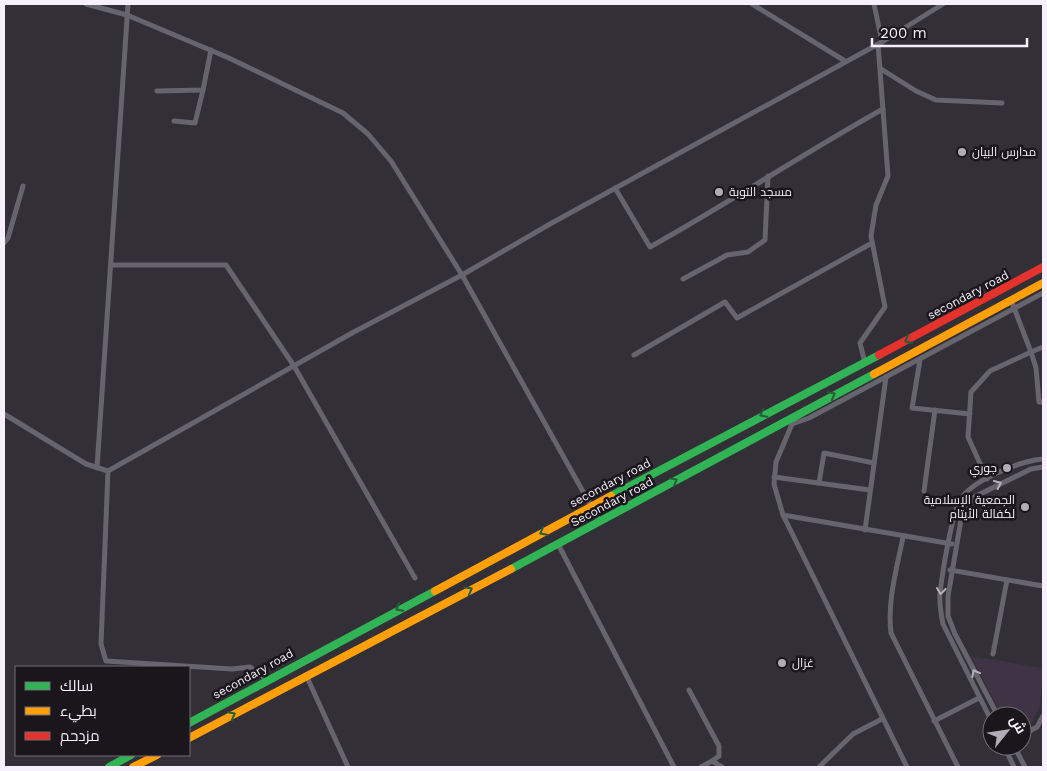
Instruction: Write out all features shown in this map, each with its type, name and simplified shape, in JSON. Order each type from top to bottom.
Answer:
[{"type":"main road","name":"secondary road","points":[[190,721],[800,394],[865,363],[1043,267]]},
{"type":"main road","name":"Secondary road","points":[[190,737],[600,522],[796,414],[1043,283]]},
{"type":"main road","points":[[109,767],[129,756]]},
{"type":"main road","points":[[133,767],[154,756]]},
{"type":"street","points":[[86,4],[127,15],[211,50],[343,113],[368,134],[390,160],[462,275],[600,522]]},
{"type":"street","points":[[97,468],[128,4]]},
{"type":"street","points":[[752,4],[845,61]]},
{"type":"street","points":[[865,363],[860,343],[884,307],[871,236],[876,205],[888,176],[880,43],[874,4]]},
{"type":"street","points":[[4,414],[86,464],[108,471],[615,188],[880,43],[943,4]]},
{"type":"street","points":[[174,121],[195,123],[204,90],[211,50]]},
{"type":"street","points":[[882,69],[916,91],[936,100],[1002,103]]},
{"type":"street","points":[[157,91],[204,90]]},
{"type":"street","points":[[615,188],[650,247],[726,205],[749,187],[883,109]]},
{"type":"street","points":[[683,279],[727,255],[748,252],[765,240],[768,176]]},
{"type":"street","points":[[4,243],[8,238],[23,186]]},
{"type":"street","points":[[634,355],[725,302],[737,318],[872,242]]},
{"type":"street","points":[[111,265],[226,264],[294,366],[415,578]]},
{"type":"street","points":[[792,424],[809,418],[886,378],[1043,293]]},
{"type":"street","points":[[1011,300],[1036,368],[1039,402],[1043,402]]},
{"type":"street","points":[[987,479],[968,437],[971,392],[990,371],[1043,347]]},
{"type":"street","points":[[920,360],[912,408],[970,414]]},
{"type":"street","points":[[865,530],[886,378]]},
{"type":"street","points":[[924,491],[935,410]]},
{"type":"street","points":[[796,414],[776,462],[774,484],[782,515],[907,767]]},
{"type":"street","points":[[819,483],[824,453],[874,463]]},
{"type":"street","points":[[983,706],[943,624],[940,594],[949,543],[960,498],[971,488],[1012,467],[1032,460],[1043,459]]},
{"type":"street","points":[[993,706],[955,634],[948,616],[948,596],[962,514],[974,497],[1031,469],[1043,467]]},
{"type":"street","points":[[108,471],[100,644],[106,661],[185,666]]},
{"type":"street","points":[[774,477],[870,490]]},
{"type":"street","points":[[782,515],[903,537],[957,544]]},
{"type":"street","points":[[903,537],[893,590],[890,622],[891,633],[958,767]]},
{"type":"street","points":[[558,544],[674,767]]},
{"type":"street","points":[[944,568],[952,571],[1043,586]]},
{"type":"street","points":[[992,654],[1007,580]]},
{"type":"street","points":[[190,666],[232,669],[250,667],[266,679]]},
{"type":"street","points":[[306,675],[348,767]]},
{"type":"street","points":[[689,690],[719,746],[719,756],[702,767]]},
{"type":"street","points":[[934,721],[979,698]]},
{"type":"street","points":[[1032,730],[1037,727],[1043,716]]},
{"type":"street","points":[[819,767],[853,734],[882,719]]},
{"type":"street","points":[[712,762],[722,767]]},
{"type":"shaded area","points":[[971,656],[1043,668],[1040,706],[1032,722],[1032,706],[997,706]]},
{"type":"traffic: fast","points":[[611,496],[879,355]]},
{"type":"traffic: fast","points":[[511,569],[874,374]]},
{"type":"traffic: fast","points":[[190,722],[435,591]]},
{"type":"traffic: fast","points":[[109,767],[129,756]]},
{"type":"traffic: slow","points":[[874,374],[1043,283]]},
{"type":"traffic: slow","points":[[435,591],[611,496]]},
{"type":"traffic: slow","points":[[190,737],[511,569]]},
{"type":"traffic: slow","points":[[133,767],[155,756]]},
{"type":"traffic: jam","points":[[879,355],[1043,267]]},
{"type":"place","name":"مدارس البيان","points":[[962,152]]},
{"type":"place","name":"مسجد التوبة","points":[[719,192]]},
{"type":"place","name":"جوري","points":[[1007,468]]},
{"type":"place","name":"الجمعية الإسلامية لكفالة الأيتام","points":[[1025,507]]},
{"type":"place","name":"غزال","points":[[782,663]]}]
